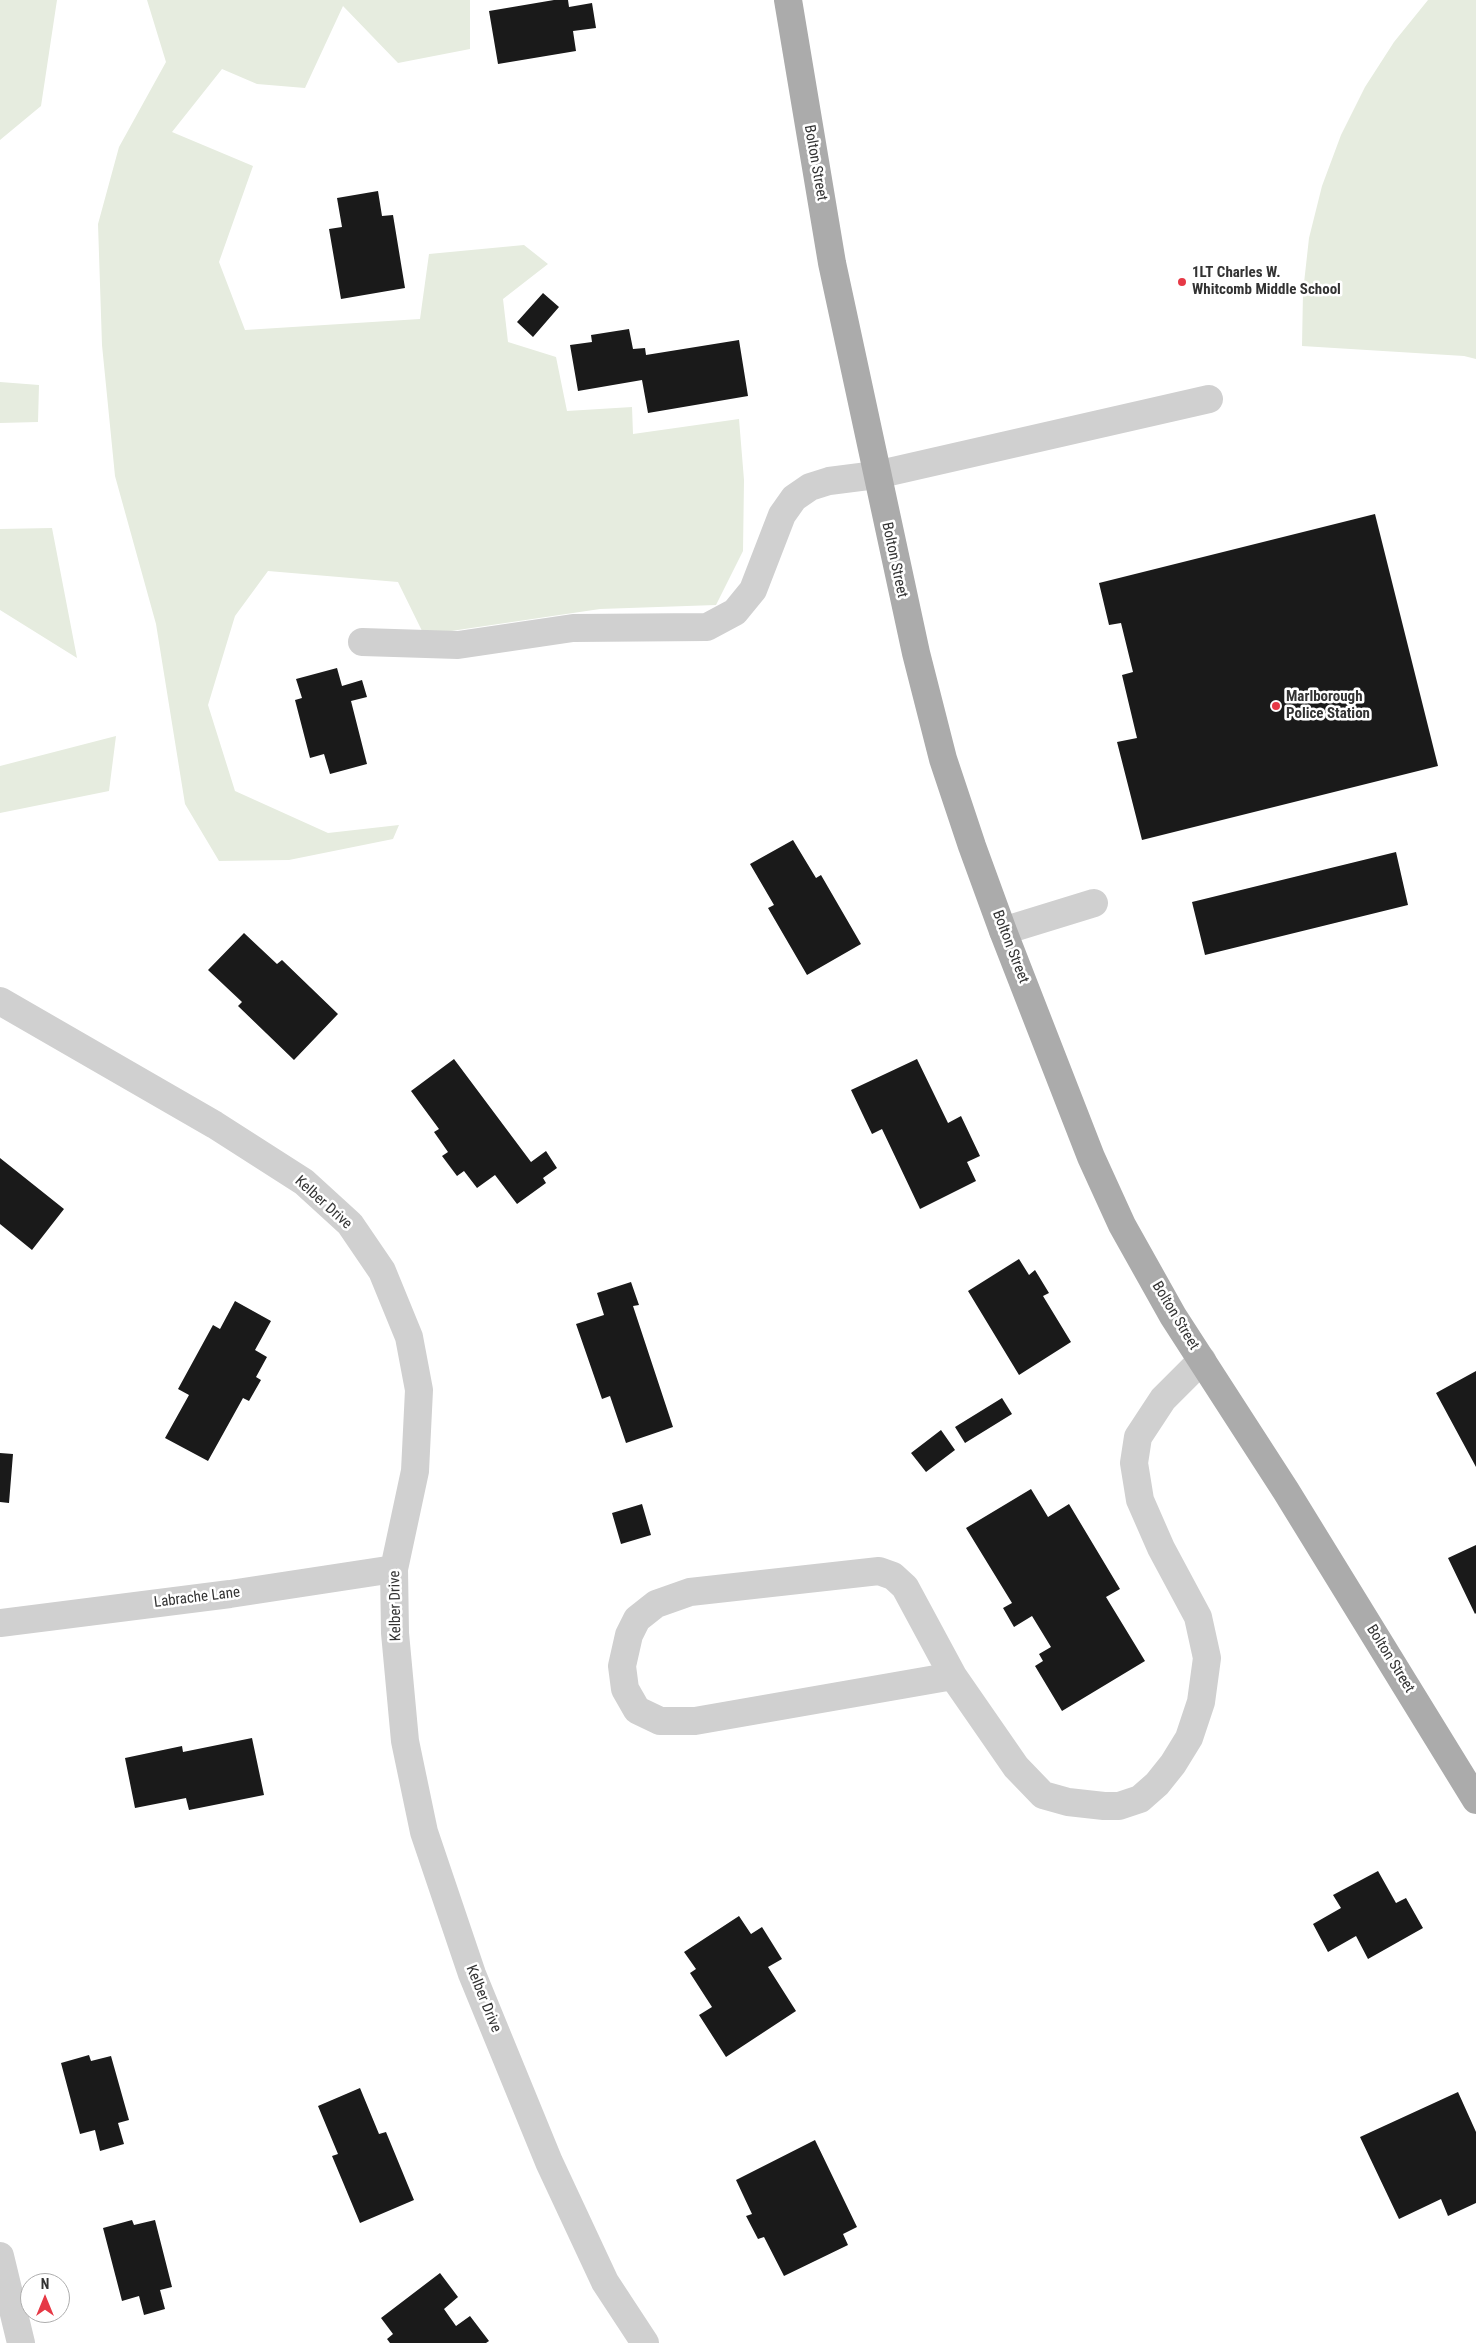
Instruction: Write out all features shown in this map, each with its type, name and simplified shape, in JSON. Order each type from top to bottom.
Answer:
[{"type":"main road","name":"Bolton Street","points":[[788,0],[832,263],[876,475],[916,654],[943,759],[1003,931],[1088,1148],[1122,1225],[1173,1316],[1286,1492],[1476,1800]]},
{"type":"street","points":[[362,642],[458,645],[573,628],[707,627],[734,612],[753,590],[782,515],[794,498],[810,487],[823,483],[876,475],[1209,399]]},
{"type":"street","points":[[1003,931],[1094,903]]},
{"type":"street","name":"Kelber Drive","points":[[0,1001],[215,1125],[304,1182],[350,1224],[382,1271],[409,1337],[419,1390],[415,1471],[394,1569],[395,1633],[405,1741],[424,1832],[472,1974],[549,2162],[605,2282],[645,2343]]},
{"type":"street","points":[[953,1676],[695,1721],[660,1721],[637,1710],[624,1690],[622,1666],[629,1635],[637,1619],[656,1604],[690,1592],[879,1571],[893,1576],[905,1586],[953,1676],[1016,1767],[1043,1794],[1068,1802],[1119,1806],[1140,1799],[1157,1784],[1174,1764],[1189,1738],[1201,1702],[1207,1658],[1198,1618],[1161,1548],[1140,1500],[1134,1463],[1138,1437],[1163,1399],[1202,1360]]},
{"type":"street","name":"Labrache Lane","points":[[0,1622],[230,1594],[394,1569]]},
{"type":"street","points":[[0,2256],[21,2343]]},
{"type":"shaded area","points":[[0,0],[57,0],[41,106],[0,140]]},
{"type":"shaded area","points":[[147,0],[470,0],[470,49],[398,63],[343,6],[305,88],[257,84],[222,69],[172,132],[253,166],[219,262],[245,330],[420,319],[429,254],[524,245],[548,264],[503,299],[508,342],[556,357],[567,411],[632,407],[633,434],[739,419],[744,480],[743,551],[716,605],[600,609],[424,635],[398,582],[268,571],[235,616],[208,705],[235,791],[328,833],[399,825],[393,839],[289,860],[219,861],[185,804],[156,624],[115,476],[102,345],[98,224],[119,147],[166,62]]},
{"type":"shaded area","points":[[1428,0],[1476,0],[1476,359],[1464,356],[1302,346],[1303,292],[1309,238],[1322,186],[1341,135],[1365,87],[1394,42]]},
{"type":"shaded area","points":[[0,382],[39,385],[38,422],[0,423]]},
{"type":"shaded area","points":[[52,528],[77,658],[0,610],[0,529]]},
{"type":"shaded area","points":[[116,736],[109,791],[0,813],[0,766]]},
{"type":"building","points":[[554,0],[568,0],[569,7],[592,3],[596,28],[573,31],[576,51],[498,64],[489,11]]},
{"type":"building","points":[[378,191],[382,216],[393,215],[405,288],[341,299],[329,229],[342,227],[337,198]]},
{"type":"building","points":[[543,293],[559,307],[533,337],[517,322]]},
{"type":"building","points":[[629,329],[633,349],[645,348],[646,355],[739,340],[748,396],[648,413],[642,380],[578,391],[570,345],[592,342],[591,335]]},
{"type":"building","name":"Marlborough Police Station","points":[[1375,514],[1438,766],[1142,840],[1117,742],[1137,738],[1122,675],[1133,672],[1121,623],[1109,625],[1099,583]]},
{"type":"building","points":[[337,668],[342,686],[362,680],[367,697],[351,701],[367,764],[330,774],[324,754],[310,758],[295,700],[302,698],[296,679]]},
{"type":"building","points":[[793,840],[816,878],[821,875],[861,944],[807,975],[768,908],[774,905],[750,864]]},
{"type":"building","points":[[1396,852],[1408,905],[1205,955],[1192,902]]},
{"type":"building","points":[[244,933],[277,964],[282,960],[338,1014],[294,1060],[238,1006],[242,1002],[208,970]]},
{"type":"building","points":[[454,1059],[531,1162],[546,1151],[557,1168],[543,1178],[546,1183],[517,1204],[495,1175],[477,1188],[464,1171],[457,1176],[442,1156],[448,1152],[434,1132],[439,1129],[411,1091]]},
{"type":"building","points":[[917,1059],[948,1123],[961,1116],[980,1156],[967,1162],[976,1181],[920,1209],[882,1129],[872,1134],[851,1090]]},
{"type":"building","points":[[0,1158],[64,1209],[32,1250],[0,1224]]},
{"type":"building","points":[[1019,1259],[1029,1275],[1035,1270],[1049,1293],[1043,1296],[1071,1342],[1019,1375],[968,1291]]},
{"type":"building","points":[[631,1282],[639,1305],[633,1306],[673,1427],[626,1443],[610,1396],[602,1399],[576,1324],[604,1315],[597,1293]]},
{"type":"building","points":[[235,1301],[271,1321],[255,1350],[267,1357],[256,1377],[261,1380],[249,1401],[243,1398],[208,1461],[165,1438],[189,1395],[178,1389],[213,1325],[220,1329]]},
{"type":"building","points":[[1476,1371],[1476,1467],[1436,1393]]},
{"type":"building","points":[[1002,1398],[1012,1414],[965,1443],[955,1427]]},
{"type":"building","points":[[941,1430],[955,1450],[926,1472],[911,1453]]},
{"type":"building","points":[[0,1453],[13,1454],[9,1503],[0,1502]]},
{"type":"building","points":[[1031,1489],[1048,1517],[1069,1504],[1120,1589],[1106,1597],[1145,1661],[1062,1711],[1035,1666],[1043,1661],[1039,1654],[1051,1647],[1032,1616],[1014,1627],[1003,1608],[1012,1603],[966,1528]]},
{"type":"building","points":[[642,1504],[651,1535],[621,1544],[612,1513]]},
{"type":"building","points":[[1476,1545],[1476,1613],[1475,1614],[1448,1558]]},
{"type":"building","points":[[252,1738],[264,1795],[189,1810],[186,1798],[135,1808],[125,1758],[182,1746],[183,1752]]},
{"type":"building","points":[[1378,1871],[1396,1903],[1406,1898],[1423,1928],[1368,1959],[1356,1936],[1328,1952],[1313,1924],[1341,1908],[1333,1895]]},
{"type":"building","points":[[739,1916],[751,1934],[762,1927],[782,1959],[768,1967],[796,2011],[726,2057],[699,2015],[712,2007],[690,1973],[696,1969],[684,1952]]},
{"type":"building","points":[[89,2055],[91,2061],[111,2056],[129,2120],[118,2123],[124,2144],[100,2151],[95,2130],[80,2134],[61,2063]]},
{"type":"building","points":[[360,2088],[379,2134],[386,2132],[414,2200],[360,2223],[332,2156],[338,2154],[318,2106]]},
{"type":"building","points":[[1458,2092],[1476,2132],[1476,2203],[1448,2216],[1441,2199],[1399,2219],[1360,2137]]},
{"type":"building","points":[[815,2140],[857,2227],[843,2234],[848,2245],[784,2276],[764,2237],[758,2239],[746,2216],[752,2214],[736,2180]]},
{"type":"building","points":[[132,2220],[134,2225],[155,2220],[172,2287],[160,2290],[165,2309],[144,2315],[139,2296],[122,2301],[103,2228]]},
{"type":"building","points":[[440,2273],[458,2297],[444,2309],[456,2326],[470,2316],[489,2341],[486,2343],[390,2343],[387,2339],[393,2334],[381,2318]]},
{"type":"place","name":"1LT Charles W. Whitcomb Middle School","points":[[1182,282]]},
{"type":"place","name":"Marlborough Police Station","points":[[1276,706]]}]
